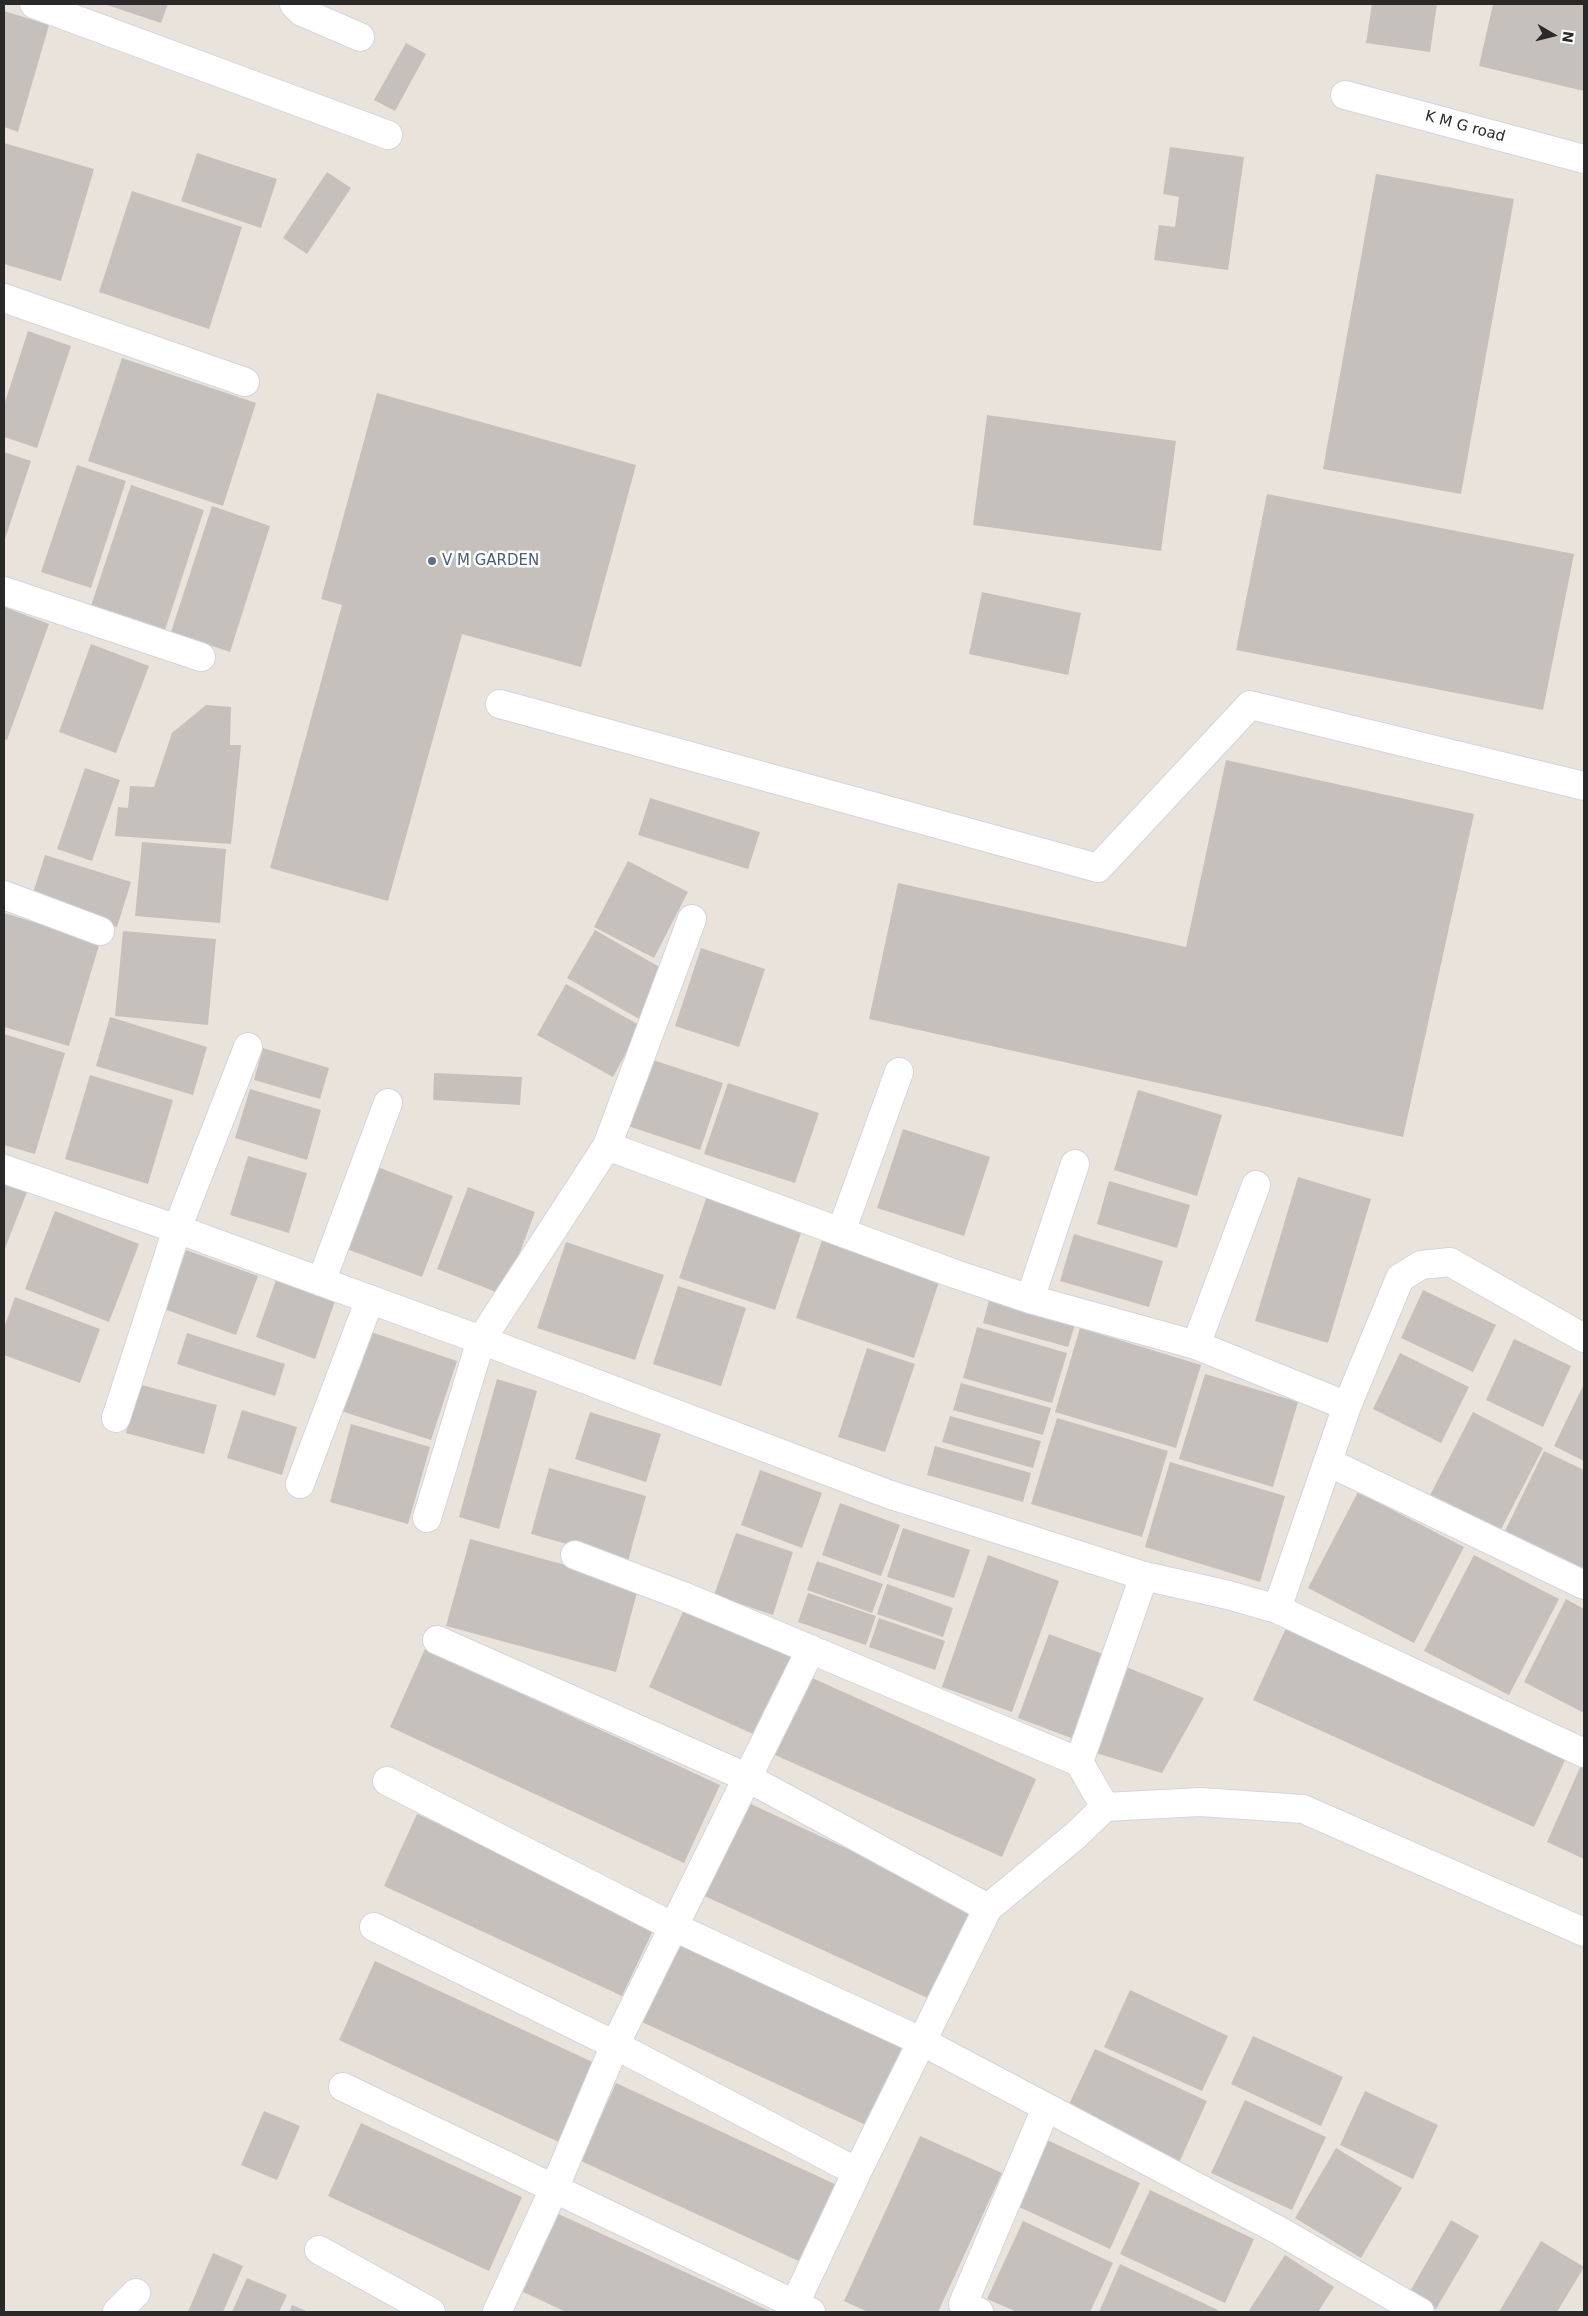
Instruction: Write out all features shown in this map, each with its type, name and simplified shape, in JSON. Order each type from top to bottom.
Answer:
[{"type":"street","points":[[34,4],[388,135]]},
{"type":"street","points":[[294,4],[302,12],[360,37]]},
{"type":"street","name":"K M G road","points":[[1345,95],[1584,158]]},
{"type":"street","points":[[4,298],[245,382]]},
{"type":"street","points":[[4,591],[201,657]]},
{"type":"street","points":[[500,704],[1098,868],[1250,705],[1584,786]]},
{"type":"street","points":[[4,895],[100,931]]},
{"type":"street","points":[[427,1518],[481,1340],[607,1146],[692,919]]},
{"type":"street","points":[[116,1418],[177,1229],[248,1046]]},
{"type":"street","points":[[840,1232],[899,1072]]},
{"type":"street","points":[[321,1282],[388,1103]]},
{"type":"street","points":[[607,1146],[955,1274],[1030,1298],[1196,1345],[1347,1406]]},
{"type":"street","points":[[1030,1298],[1075,1164]]},
{"type":"street","points":[[4,1169],[370,1299],[888,1494],[1144,1576],[1277,1608],[1584,1753]]},
{"type":"street","points":[[1196,1345],[1256,1185]]},
{"type":"street","points":[[1277,1608],[1347,1406],[1400,1278],[1422,1265],[1450,1262],[1584,1338]]},
{"type":"street","points":[[300,1484],[370,1299]]},
{"type":"street","points":[[1328,1462],[1584,1584]]},
{"type":"street","points":[[575,1555],[683,1596],[1079,1762],[1105,1807]]},
{"type":"street","points":[[1079,1762],[1144,1576]]},
{"type":"street","points":[[437,1640],[746,1777],[988,1908]]},
{"type":"street","points":[[498,2312],[554,2189],[615,2045],[811,1649]]},
{"type":"street","points":[[387,1781],[674,1927],[923,2042],[1278,2230],[1420,2312]]},
{"type":"street","points":[[343,2087],[799,2309],[857,2172],[988,1908],[1075,1836],[1105,1807],[1200,1802],[1303,1809],[1584,1932]]},
{"type":"street","points":[[374,1927],[615,2045],[857,2172]]},
{"type":"street","points":[[980,2312],[963,2304],[1046,2108]]},
{"type":"street","points":[[318,2250],[431,2312]]},
{"type":"street","points":[[117,2312],[136,2293]]},
{"type":"building","points":[[104,4],[168,4],[161,23]]},
{"type":"building","points":[[1372,4],[1437,4],[1430,52],[1366,43]]},
{"type":"building","points":[[1493,4],[1584,4],[1584,91],[1479,66]]},
{"type":"building","points":[[4,11],[49,25],[18,132],[4,127]]},
{"type":"building","points":[[406,43],[426,54],[395,111],[374,100]]},
{"type":"building","points":[[4,143],[94,169],[61,281],[4,264]]},
{"type":"building","points":[[1170,147],[1244,157],[1228,270],[1154,260],[1159,225],[1175,227],[1179,197],[1163,194]]},
{"type":"building","points":[[197,153],[277,179],[261,228],[181,201]]},
{"type":"building","points":[[327,172],[351,188],[307,254],[283,238]]},
{"type":"building","points":[[1376,174],[1514,199],[1461,494],[1323,469]]},
{"type":"building","points":[[132,191],[242,227],[209,329],[99,292]]},
{"type":"building","points":[[28,331],[71,346],[37,448],[4,437],[4,405]]},
{"type":"building","points":[[122,358],[256,403],[223,506],[88,461]]},
{"type":"building","points":[[377,393],[636,465],[581,667],[462,634],[388,901],[270,868],[342,605],[321,599]]},
{"type":"building","points":[[987,415],[1176,441],[1161,551],[973,525]]},
{"type":"building","points":[[4,452],[31,461],[4,542]]},
{"type":"building","points":[[77,465],[126,481],[91,588],[41,572]]},
{"type":"building","points":[[131,485],[204,510],[165,630],[91,606]]},
{"type":"building","points":[[1267,494],[1574,554],[1543,710],[1236,650]]},
{"type":"building","points":[[212,506],[270,526],[230,652],[171,632]]},
{"type":"building","points":[[982,592],[1081,613],[1068,675],[969,654]]},
{"type":"building","points":[[4,607],[49,624],[7,740],[4,739]]},
{"type":"building","points":[[91,644],[149,666],[116,753],[59,732]]},
{"type":"building","points":[[206,705],[231,707],[230,745],[241,745],[231,844],[115,836],[118,807],[128,808],[130,786],[154,787],[172,733]]},
{"type":"building","points":[[1226,760],[1474,814],[1403,1137],[869,1019],[898,883],[1186,947]]},
{"type":"building","points":[[85,768],[120,780],[92,861],[57,849]]},
{"type":"building","points":[[650,798],[760,832],[748,869],[638,835]]},
{"type":"building","points":[[142,842],[226,849],[220,923],[135,916]]},
{"type":"building","points":[[45,855],[131,882],[117,927],[31,899]]},
{"type":"building","points":[[628,861],[688,892],[654,958],[594,927]]},
{"type":"building","points":[[4,913],[100,942],[69,1046],[4,1027]]},
{"type":"building","points":[[595,930],[668,972],[641,1020],[567,978]]},
{"type":"building","points":[[123,931],[216,939],[208,1025],[115,1016]]},
{"type":"building","points":[[701,948],[765,969],[739,1047],[675,1026]]},
{"type":"building","points":[[566,984],[641,1026],[613,1077],[537,1035]]},
{"type":"building","points":[[110,1017],[207,1047],[193,1095],[96,1066]]},
{"type":"building","points":[[4,1034],[65,1053],[35,1154],[4,1145]]},
{"type":"building","points":[[263,1048],[329,1068],[320,1099],[254,1080]]},
{"type":"building","points":[[644,1057],[723,1083],[700,1150],[622,1124]]},
{"type":"building","points":[[434,1073],[522,1077],[520,1105],[433,1100]]},
{"type":"building","points":[[90,1075],[173,1100],[148,1184],[65,1159]]},
{"type":"building","points":[[728,1083],[819,1113],[795,1183],[704,1154]]},
{"type":"building","points":[[250,1089],[321,1110],[307,1160],[235,1138]]},
{"type":"building","points":[[1138,1090],[1222,1115],[1197,1196],[1114,1170]]},
{"type":"building","points":[[903,1129],[990,1157],[964,1236],[877,1208]]},
{"type":"building","points":[[248,1156],[307,1173],[289,1233],[230,1215]]},
{"type":"building","points":[[375,1166],[453,1196],[422,1277],[344,1248]]},
{"type":"building","points":[[1298,1177],[1371,1199],[1328,1343],[1255,1321]]},
{"type":"building","points":[[1109,1181],[1190,1205],[1177,1248],[1097,1224]]},
{"type":"building","points":[[4,1183],[27,1192],[4,1251]]},
{"type":"building","points":[[468,1187],[535,1212],[504,1295],[437,1269]]},
{"type":"building","points":[[707,1196],[803,1227],[775,1310],[679,1278]]},
{"type":"building","points":[[55,1211],[139,1244],[109,1322],[25,1289]]},
{"type":"building","points":[[1074,1234],[1163,1261],[1149,1307],[1060,1281]]},
{"type":"building","points":[[822,1240],[940,1279],[914,1358],[796,1318]]},
{"type":"building","points":[[566,1242],[664,1275],[635,1360],[537,1328]]},
{"type":"building","points":[[186,1250],[258,1276],[236,1335],[164,1309]]},
{"type":"building","points":[[276,1280],[335,1301],[315,1359],[256,1337]]},
{"type":"building","points":[[678,1286],[746,1308],[721,1386],[653,1364]]},
{"type":"building","points":[[1423,1290],[1496,1325],[1473,1372],[1401,1338]]},
{"type":"building","points":[[990,1296],[1076,1321],[1068,1347],[983,1323]]},
{"type":"building","points":[[15,1297],[100,1329],[80,1383],[4,1355],[4,1328]]},
{"type":"building","points":[[977,1327],[1067,1353],[1052,1403],[963,1378]]},
{"type":"building","points":[[1080,1328],[1201,1365],[1176,1448],[1055,1412]]},
{"type":"building","points":[[368,1331],[457,1361],[431,1440],[341,1411]]},
{"type":"building","points":[[187,1333],[285,1364],[275,1396],[177,1364]]},
{"type":"building","points":[[1514,1339],[1571,1366],[1543,1427],[1486,1400]]},
{"type":"building","points":[[867,1348],[915,1364],[885,1452],[838,1437]]},
{"type":"building","points":[[1400,1353],[1469,1387],[1441,1443],[1373,1409]]},
{"type":"building","points":[[1205,1374],[1298,1402],[1273,1487],[1179,1459]]},
{"type":"building","points":[[497,1379],[537,1391],[499,1529],[459,1517]]},
{"type":"building","points":[[961,1383],[1051,1408],[1043,1435],[953,1410]]},
{"type":"building","points":[[138,1384],[217,1405],[204,1454],[126,1433]]},
{"type":"building","points":[[1584,1384],[1584,1461],[1554,1446]]},
{"type":"building","points":[[242,1410],[297,1427],[282,1475],[227,1458]]},
{"type":"building","points":[[590,1412],[661,1434],[646,1482],[575,1459]]},
{"type":"building","points":[[1473,1412],[1543,1448],[1498,1535],[1428,1499]]},
{"type":"building","points":[[950,1416],[1041,1441],[1033,1468],[942,1442]]},
{"type":"building","points":[[1057,1418],[1168,1451],[1142,1537],[1031,1504]]},
{"type":"building","points":[[351,1424],[430,1447],[408,1524],[330,1502]]},
{"type":"building","points":[[935,1446],[1031,1473],[1023,1502],[927,1475]]},
{"type":"building","points":[[1544,1451],[1584,1470],[1584,1569],[1505,1531]]},
{"type":"building","points":[[1170,1462],[1285,1496],[1260,1582],[1145,1547]]},
{"type":"building","points":[[549,1468],[646,1496],[628,1561],[531,1534]]},
{"type":"building","points":[[760,1470],[822,1493],[802,1548],[741,1525]]},
{"type":"building","points":[[1358,1492],[1464,1547],[1414,1643],[1308,1588]]},
{"type":"building","points":[[840,1503],[900,1525],[881,1576],[822,1555]]},
{"type":"building","points":[[903,1528],[970,1550],[954,1598],[887,1577]]},
{"type":"building","points":[[736,1533],[793,1552],[773,1615],[714,1595]]},
{"type":"building","points":[[470,1539],[639,1585],[616,1672],[446,1626]]},
{"type":"building","points":[[988,1555],[1059,1581],[1012,1712],[942,1687]]},
{"type":"building","points":[[1474,1555],[1559,1599],[1509,1695],[1424,1651]]},
{"type":"building","points":[[817,1561],[883,1584],[872,1613],[807,1590]]},
{"type":"building","points":[[887,1584],[953,1608],[943,1637],[877,1614]]},
{"type":"building","points":[[808,1593],[876,1616],[866,1645],[798,1622]]},
{"type":"building","points":[[1566,1599],[1584,1609],[1584,1713],[1524,1682]]},
{"type":"building","points":[[686,1605],[799,1656],[762,1738],[649,1687]]},
{"type":"building","points":[[879,1618],[945,1641],[935,1670],[869,1647]]},
{"type":"building","points":[[1286,1628],[1567,1756],[1534,1827],[1253,1700]]},
{"type":"building","points":[[1049,1634],[1114,1658],[1082,1742],[1018,1718]]},
{"type":"building","points":[[425,1649],[720,1785],[684,1863],[390,1727]]},
{"type":"building","points":[[1121,1665],[1204,1698],[1162,1773],[1089,1751]]},
{"type":"building","points":[[808,1676],[1036,1779],[1002,1857],[773,1754]]},
{"type":"building","points":[[1582,1763],[1584,1764],[1584,1859],[1547,1842]]},
{"type":"building","points":[[740,1799],[977,1909],[934,2001],[698,1893]]},
{"type":"building","points":[[417,1814],[656,1924],[622,1996],[384,1886]]},
{"type":"building","points":[[678,1944],[904,2048],[868,2126],[642,2022]]},
{"type":"building","points":[[375,1961],[599,2065],[563,2144],[339,2040]]},
{"type":"building","points":[[1130,1990],[1228,2036],[1202,2091],[1104,2047]]},
{"type":"building","points":[[1253,2036],[1343,2077],[1321,2126],[1231,2084]]},
{"type":"building","points":[[1095,2049],[1207,2101],[1177,2167],[1064,2115]]},
{"type":"building","points":[[616,2083],[839,2186],[803,2263],[581,2161]]},
{"type":"building","points":[[1365,2091],[1438,2125],[1413,2179],[1340,2145]]},
{"type":"building","points":[[1245,2100],[1326,2137],[1292,2210],[1211,2173]]},
{"type":"building","points":[[264,2111],[300,2126],[277,2180],[241,2165]]},
{"type":"building","points":[[361,2123],[522,2197],[489,2271],[328,2196]]},
{"type":"building","points":[[920,2136],[1002,2173],[938,2312],[868,2312],[844,2301]]},
{"type":"building","points":[[1047,2140],[1140,2183],[1110,2249],[1017,2206]]},
{"type":"building","points":[[1336,2148],[1402,2188],[1361,2258],[1295,2218]]},
{"type":"building","points":[[1150,2190],[1254,2239],[1225,2303],[1120,2254]]},
{"type":"building","points":[[552,2211],[772,2312],[566,2312],[517,2289]]},
{"type":"building","points":[[1451,2220],[1479,2236],[1436,2309],[1409,2293]]},
{"type":"building","points":[[1023,2221],[1113,2263],[1090,2312],[1017,2312],[987,2299]]},
{"type":"building","points":[[1541,2241],[1584,2267],[1557,2312],[1499,2312]]},
{"type":"building","points":[[213,2253],[243,2266],[223,2312],[188,2312]]},
{"type":"building","points":[[1285,2255],[1334,2287],[1318,2312],[1248,2312]]},
{"type":"building","points":[[1120,2264],[1218,2310],[1217,2312],[1099,2312]]},
{"type":"building","points":[[247,2278],[287,2295],[279,2312],[232,2312]]},
{"type":"building","points":[[292,2305],[309,2312],[289,2312]]},
{"type":"place","name":"V M GARDEN","points":[[432,561]]}]
